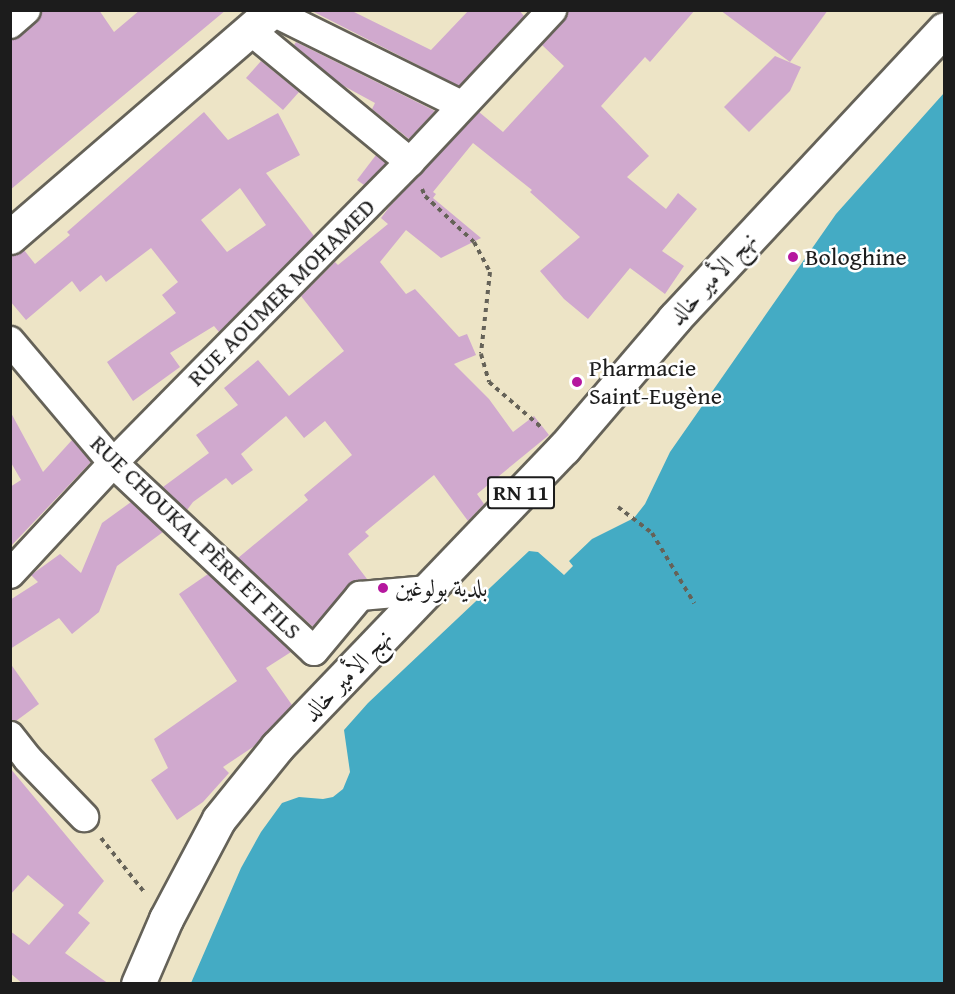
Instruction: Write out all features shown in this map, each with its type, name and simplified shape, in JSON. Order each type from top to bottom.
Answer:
[{"type":"main road","points":[[10,237],[266,16]]},
{"type":"main road","name":"نهج الأمير خالد","points":[[138,984],[166,919],[219,819],[277,747],[564,448],[674,319],[945,30]]},
{"type":"street","points":[[10,24],[26,10]]},
{"type":"street","name":"RUE AOUMER MOHAMED","points":[[10,574],[113,463],[410,162],[460,105],[552,10]]},
{"type":"street","points":[[266,16],[460,105]]},
{"type":"street","points":[[266,16],[410,162]]},
{"type":"street","name":"RUE CHOUKAL PÈRE ET FILS","points":[[10,341],[113,463],[314,651],[360,596],[429,590]]},
{"type":"street","points":[[10,736],[28,759],[84,817]]},
{"type":"path","points":[[410,162],[425,196],[474,242],[490,272],[481,354],[489,382],[564,448]]},
{"type":"path","points":[[618,507],[652,533],[694,603]]},
{"type":"path","points":[[84,817],[166,919]]},
{"type":"water","points":[[944,93],[944,983],[191,983],[241,868],[261,832],[282,803],[299,797],[323,799],[333,797],[343,789],[350,772],[344,730],[368,703],[529,551],[538,552],[564,575],[573,566],[569,561],[592,539],[634,518],[645,504],[670,452],[836,214]]},
{"type":"building","points":[[42,10],[99,10],[114,32],[140,10],[226,10],[10,190],[10,40],[21,36],[37,22]]},
{"type":"building","points":[[310,10],[350,10],[431,50],[469,10],[519,10],[524,16],[459,86]]},
{"type":"building","points":[[568,10],[695,10],[650,62],[645,57],[601,106],[649,156],[627,177],[666,209],[678,193],[697,209],[662,251],[684,266],[665,294],[630,268],[588,319],[564,299],[540,271],[580,237],[530,192],[532,190],[473,143],[433,192],[436,194],[433,198],[481,238],[441,258],[406,230],[380,262],[406,294],[415,289],[459,337],[467,334],[476,355],[454,364],[489,399],[513,432],[534,416],[549,435],[477,494],[484,504],[468,521],[434,475],[365,532],[369,536],[348,554],[367,579],[353,581],[348,585],[313,627],[238,558],[308,500],[304,495],[352,455],[325,421],[304,438],[286,416],[241,454],[253,470],[232,485],[226,478],[193,502],[187,510],[163,487],[209,453],[196,435],[238,405],[224,388],[258,360],[289,396],[344,351],[301,296],[335,262],[338,265],[388,224],[381,218],[390,206],[479,112],[503,132],[564,66],[542,45],[564,21]]},
{"type":"building","points":[[720,10],[828,10],[790,62]]},
{"type":"building","points":[[296,42],[435,111],[409,139],[372,109],[375,103],[342,85],[294,45]]},
{"type":"building","points":[[775,56],[801,67],[790,91],[749,132],[724,107]]},
{"type":"building","points":[[261,61],[299,92],[283,110],[246,78]]},
{"type":"building","points":[[204,112],[228,140],[278,113],[300,155],[266,173],[314,236],[219,332],[214,326],[170,353],[180,367],[133,401],[107,362],[176,313],[162,295],[178,282],[151,248],[106,282],[101,275],[80,292],[72,281],[26,320],[10,301],[10,255],[24,250],[35,264],[70,235],[67,232]],"holes":[[[240,188],[266,225],[227,252],[201,220]]]},
{"type":"building","points":[[376,155],[386,163],[364,185],[357,180]]},
{"type":"building","points":[[10,411],[43,472],[72,440],[91,462],[10,547],[10,487],[21,480],[10,461]]},
{"type":"building","points":[[131,502],[163,532],[117,566],[99,612],[72,634],[59,618],[10,649],[10,600],[38,582],[31,575],[60,554],[81,573],[102,523]]},
{"type":"building","points":[[208,574],[291,652],[266,668],[292,705],[253,747],[223,767],[229,773],[203,802],[177,820],[151,780],[168,768],[154,739],[237,681],[179,594]]},
{"type":"building","points":[[10,663],[39,704],[16,721],[10,720]]},
{"type":"building","points":[[10,768],[104,881],[78,913],[90,923],[65,953],[109,984],[23,984],[10,973],[10,931],[29,945],[64,905],[28,875],[10,895]]},
{"type":"place","name":"Bologhine","points":[[793,257]]},
{"type":"place","name":"Pharmacie Saint-Eugène","points":[[577,382]]},
{"type":"place","name":"بلدية بولوغين","points":[[383,588]]}]
